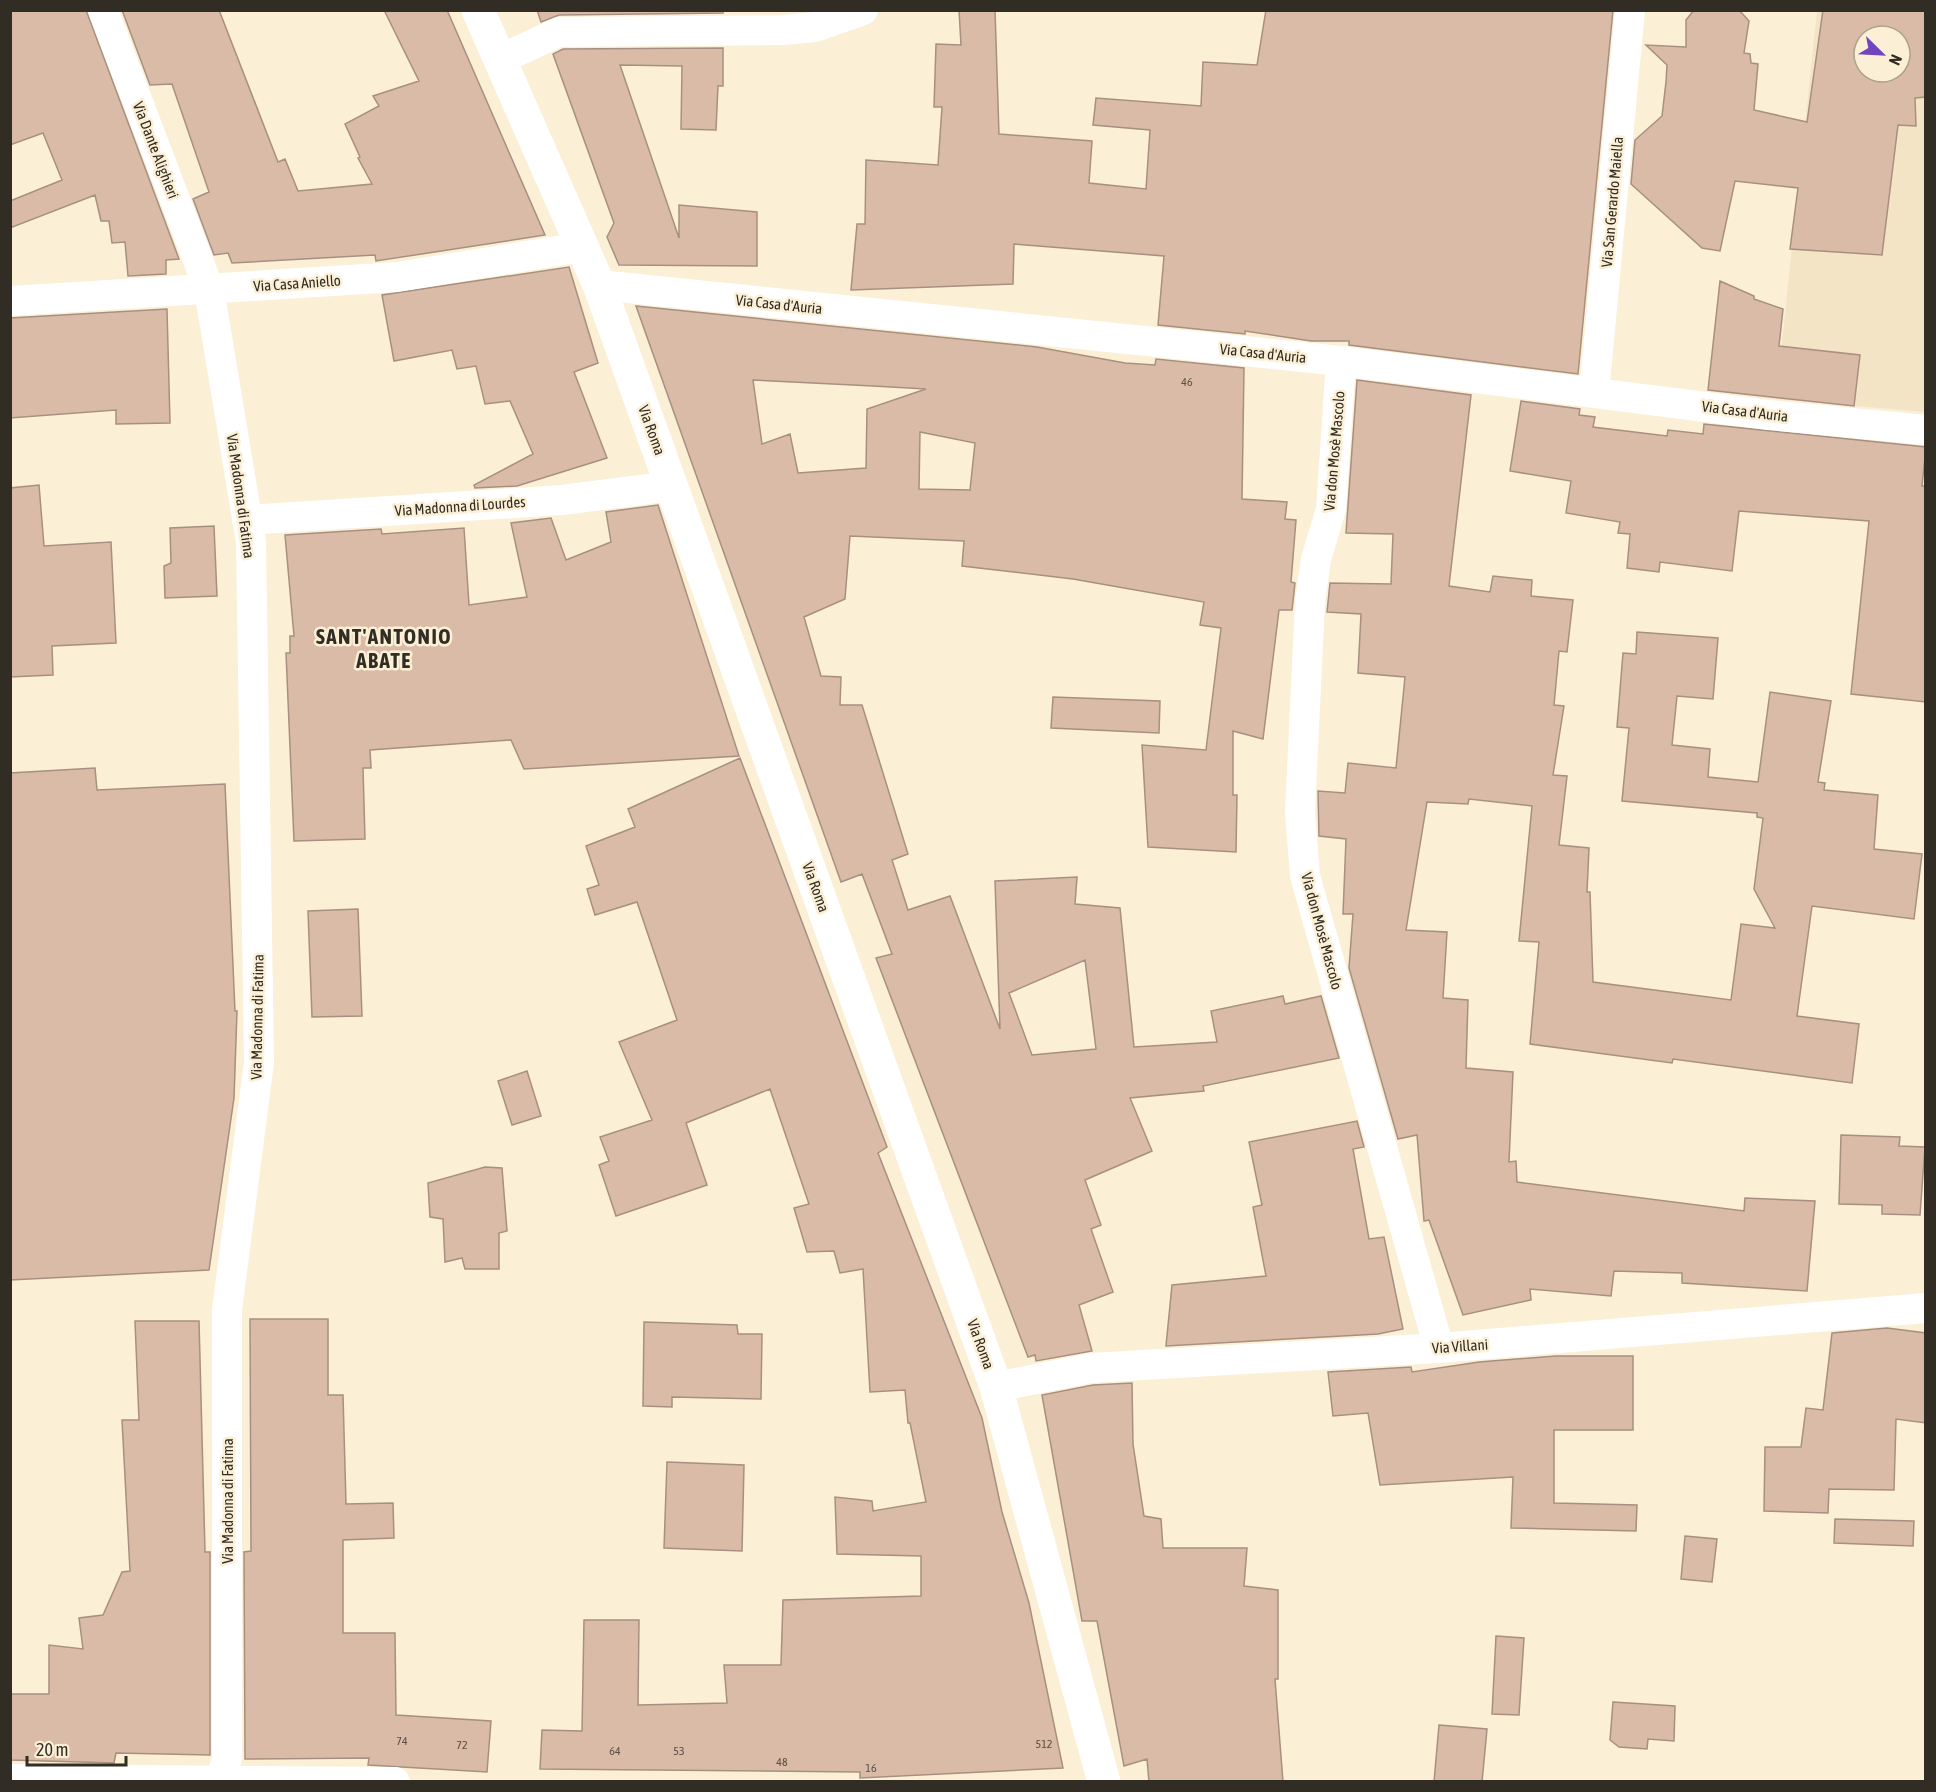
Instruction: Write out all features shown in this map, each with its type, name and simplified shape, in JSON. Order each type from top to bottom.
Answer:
[{"type":"main road","name":"Via Roma","points":[[478,10],[599,285],[996,1387],[1104,1782]]},
{"type":"street","name":"Via Dante Alighieri","points":[[103,10],[209,289]]},
{"type":"street","points":[[499,60],[559,32],[783,30],[815,27],[863,10]]},
{"type":"street","name":"Via San Gerardo Maiella","points":[[1594,393],[1630,10]]},
{"type":"street","name":"Via Casa Aniello","points":[[10,301],[397,277],[582,247]]},
{"type":"street","name":"Via Casa d'Auria","points":[[599,285],[1341,361],[1769,415],[1926,430]]},
{"type":"street","name":"Via Madonna di Fatima","points":[[209,289],[251,542],[259,1062],[227,1310],[227,1759],[220,1780]]},
{"type":"street","name":"Via don Mosè Mascolo","points":[[1341,361],[1331,509],[1316,559],[1311,602],[1300,812],[1305,876],[1439,1348]]},
{"type":"street","name":"Via Madonna di Lourdes","points":[[247,520],[562,500],[672,486]]},
{"type":"street","name":"Via Villani","points":[[996,1387],[1091,1368],[1439,1348],[1926,1308]]},
{"type":"street","points":[[10,1779],[395,1782]]},
{"type":"shaded area","points":[[1817,11],[1925,11],[1925,412],[1776,399]]},
{"type":"building","points":[[10,10],[86,10],[179,259],[166,260],[166,274],[128,276],[125,242],[112,243],[109,221],[101,221],[95,195],[10,228],[10,201],[62,180],[43,133],[10,145]]},
{"type":"building","points":[[122,10],[219,10],[278,162],[285,159],[298,191],[372,184],[358,158],[360,157],[345,124],[379,106],[373,96],[419,81],[384,10],[447,10],[545,235],[376,261],[375,255],[232,263],[228,253],[214,255],[193,199],[209,192],[172,84],[150,85]]},
{"type":"building","points":[[537,10],[723,10],[723,13],[559,15],[541,22]]},
{"type":"building","points":[[959,10],[995,10],[999,134],[1092,141],[1089,183],[1146,189],[1150,130],[1093,125],[1096,98],[1201,106],[1203,62],[1257,65],[1266,10],[1613,10],[1578,374],[1349,345],[1349,341],[1311,341],[1245,331],[1245,334],[1158,325],[1164,256],[1014,244],[1013,284],[851,290],[857,224],[865,224],[866,160],[938,165],[942,107],[934,107],[936,44],[961,45]]},
{"type":"building","points":[[1694,10],[1739,10],[1749,21],[1744,53],[1750,54],[1751,63],[1758,64],[1754,110],[1807,122],[1823,10],[1926,10],[1926,97],[1915,98],[1916,126],[1898,125],[1882,255],[1790,249],[1798,188],[1735,181],[1720,251],[1702,248],[1631,184],[1635,140],[1662,116],[1666,82],[1667,65],[1646,45],[1686,47],[1686,20]]},
{"type":"building","points":[[723,48],[723,86],[718,86],[716,130],[681,129],[682,66],[620,65],[679,238],[679,205],[757,212],[757,266],[619,265],[607,237],[614,223],[553,54],[563,49]]},
{"type":"building","points":[[569,267],[598,363],[574,372],[607,458],[517,486],[475,488],[474,485],[533,454],[510,401],[485,404],[476,366],[457,369],[452,350],[394,361],[382,295]]},
{"type":"building","points":[[1720,281],[1754,296],[1754,299],[1783,309],[1779,346],[1860,355],[1854,406],[1708,390]]},
{"type":"building","points":[[636,306],[1037,347],[1125,363],[1155,365],[1156,359],[1244,368],[1242,499],[1287,502],[1285,519],[1296,520],[1291,582],[1295,583],[1292,610],[1279,610],[1263,739],[1233,731],[1233,795],[1237,795],[1236,852],[1148,847],[1142,745],[1206,750],[1221,628],[1200,625],[1204,602],[1073,579],[962,566],[964,541],[850,536],[845,599],[804,617],[821,676],[841,677],[840,705],[862,705],[908,854],[892,860],[908,910],[950,896],[1000,1029],[995,881],[1077,877],[1075,904],[1120,908],[1134,1047],[1217,1042],[1211,1011],[1283,996],[1285,1004],[1321,996],[1339,1058],[1203,1086],[1204,1091],[1130,1098],[1152,1151],[1085,1180],[1101,1225],[1091,1229],[1113,1292],[1079,1305],[1092,1351],[1036,1361],[1035,1355],[1028,1357],[876,958],[892,954],[862,874],[841,882]],"holes":[[[753,380],[873,386],[926,389],[867,409],[866,468],[798,473],[790,434],[762,444]],[[920,432],[975,443],[970,490],[919,489]],[[1085,960],[1096,1049],[1032,1055],[1009,993]]]},
{"type":"building","points":[[167,309],[170,423],[116,424],[116,410],[10,418],[10,318]]},
{"type":"building","points":[[1357,380],[1471,395],[1449,586],[1490,592],[1493,576],[1532,580],[1531,596],[1573,600],[1567,652],[1559,651],[1554,705],[1564,706],[1553,775],[1567,776],[1559,845],[1589,848],[1587,892],[1590,892],[1593,982],[1731,1000],[1741,924],[1775,928],[1754,889],[1763,818],[1757,817],[1757,813],[1622,801],[1629,728],[1617,727],[1623,653],[1636,654],[1637,632],[1718,638],[1713,699],[1677,696],[1672,745],[1710,749],[1708,777],[1758,782],[1770,692],[1831,701],[1818,782],[1825,783],[1824,790],[1878,795],[1874,849],[1922,854],[1914,919],[1812,906],[1797,1016],[1859,1024],[1852,1083],[1673,1059],[1672,1063],[1530,1044],[1539,942],[1519,941],[1532,806],[1469,799],[1468,804],[1427,802],[1406,930],[1447,932],[1443,998],[1468,1000],[1466,1068],[1513,1072],[1509,1162],[1516,1161],[1517,1182],[1744,1211],[1745,1198],[1815,1201],[1807,1291],[1682,1283],[1682,1273],[1614,1271],[1611,1296],[1530,1289],[1531,1300],[1463,1315],[1429,1220],[1424,1221],[1417,1135],[1398,1139],[1349,968],[1353,914],[1343,914],[1346,839],[1319,836],[1318,791],[1345,793],[1348,763],[1396,768],[1405,677],[1358,673],[1361,614],[1327,612],[1330,583],[1391,584],[1393,534],[1346,533]]},
{"type":"building","points":[[1521,401],[1580,409],[1579,415],[1595,417],[1593,427],[1667,436],[1668,430],[1703,434],[1704,424],[1926,447],[1922,486],[1926,486],[1926,702],[1851,694],[1869,521],[1739,511],[1732,571],[1660,562],[1659,572],[1627,568],[1630,534],[1618,533],[1620,522],[1566,513],[1571,481],[1510,471]]},
{"type":"building","points":[[39,485],[44,546],[111,542],[116,643],[52,646],[53,675],[10,677],[10,488]]},
{"type":"building","points":[[658,505],[739,756],[524,769],[511,740],[370,750],[371,768],[363,768],[365,839],[294,841],[286,653],[290,653],[290,636],[294,636],[285,535],[381,529],[382,534],[464,528],[469,605],[527,597],[511,523],[551,518],[566,560],[611,542],[606,512]]},
{"type":"building","points":[[214,526],[217,596],[165,598],[164,566],[171,563],[170,528]]},
{"type":"building","points":[[1053,697],[1160,701],[1159,733],[1051,728]]},
{"type":"building","points":[[740,758],[887,1147],[878,1153],[982,1418],[1002,1512],[1029,1603],[1063,1768],[860,1778],[860,1772],[540,1769],[542,1730],[582,1731],[584,1620],[639,1620],[638,1705],[727,1703],[724,1665],[781,1665],[783,1600],[921,1596],[921,1556],[837,1554],[835,1497],[872,1501],[873,1511],[926,1502],[910,1423],[908,1423],[905,1390],[870,1392],[863,1269],[840,1273],[834,1251],[807,1252],[794,1208],[809,1204],[770,1089],[686,1123],[707,1185],[616,1216],[599,1165],[609,1161],[600,1137],[652,1120],[619,1042],[677,1020],[637,902],[595,915],[587,889],[599,885],[586,846],[635,827],[628,809]]},
{"type":"building","points":[[95,768],[97,790],[225,784],[235,1011],[237,1011],[234,1098],[209,1270],[10,1280],[10,773]]},
{"type":"building","points":[[358,909],[362,1016],[312,1017],[308,911]]},
{"type":"building","points":[[527,1071],[541,1116],[512,1125],[498,1081]]},
{"type":"building","points":[[1357,1121],[1364,1147],[1353,1149],[1369,1239],[1384,1237],[1403,1329],[1378,1334],[1166,1346],[1172,1285],[1266,1276],[1253,1207],[1262,1205],[1249,1142]]},
{"type":"building","points":[[1841,1135],[1900,1137],[1899,1146],[1925,1147],[1920,1215],[1882,1214],[1882,1205],[1839,1204]]},
{"type":"building","points":[[485,1167],[502,1168],[507,1231],[499,1233],[499,1269],[465,1269],[462,1258],[445,1262],[443,1219],[430,1217],[428,1183]]},
{"type":"building","points":[[250,1319],[328,1319],[328,1395],[343,1395],[346,1504],[393,1503],[394,1538],[343,1540],[343,1633],[395,1633],[396,1715],[491,1721],[487,1772],[368,1765],[369,1758],[245,1759],[244,1552],[251,1551]]},
{"type":"building","points":[[135,1321],[199,1321],[205,1552],[210,1552],[210,1755],[116,1753],[114,1763],[10,1760],[10,1694],[49,1694],[49,1645],[83,1649],[79,1618],[103,1615],[122,1572],[130,1571],[122,1420],[139,1420]]},
{"type":"building","points":[[644,1322],[737,1325],[738,1334],[762,1334],[761,1399],[672,1397],[672,1407],[643,1406]]},
{"type":"building","points":[[1887,1328],[1926,1333],[1926,1423],[1896,1419],[1894,1490],[1829,1489],[1828,1513],[1764,1511],[1765,1447],[1801,1447],[1806,1408],[1823,1410],[1832,1333]]},
{"type":"building","points":[[1556,1356],[1633,1356],[1633,1430],[1554,1430],[1554,1503],[1637,1505],[1636,1531],[1511,1528],[1513,1477],[1380,1485],[1368,1413],[1333,1416],[1328,1372],[1411,1367],[1412,1372],[1479,1362]]},
{"type":"building","points":[[1132,1383],[1133,1444],[1144,1516],[1161,1519],[1163,1548],[1247,1548],[1244,1586],[1278,1590],[1278,1679],[1275,1679],[1283,1782],[1149,1782],[1147,1759],[1124,1766],[1097,1621],[1082,1621],[1042,1395],[1093,1385]]},
{"type":"building","points":[[667,1462],[744,1465],[742,1551],[664,1548]]},
{"type":"building","points":[[1835,1519],[1914,1521],[1913,1546],[1834,1543]]},
{"type":"building","points":[[1685,1536],[1717,1539],[1712,1582],[1681,1579]]},
{"type":"building","points":[[1496,1636],[1524,1638],[1519,1715],[1492,1714]]},
{"type":"building","points":[[1613,1702],[1675,1706],[1674,1741],[1648,1739],[1647,1749],[1619,1747],[1610,1740]]},
{"type":"building","points":[[1439,1725],[1487,1729],[1482,1782],[1434,1782]]},
{"type":"district","name":"SANT'ANTONIO ABATE","points":[[384,648]]}]
